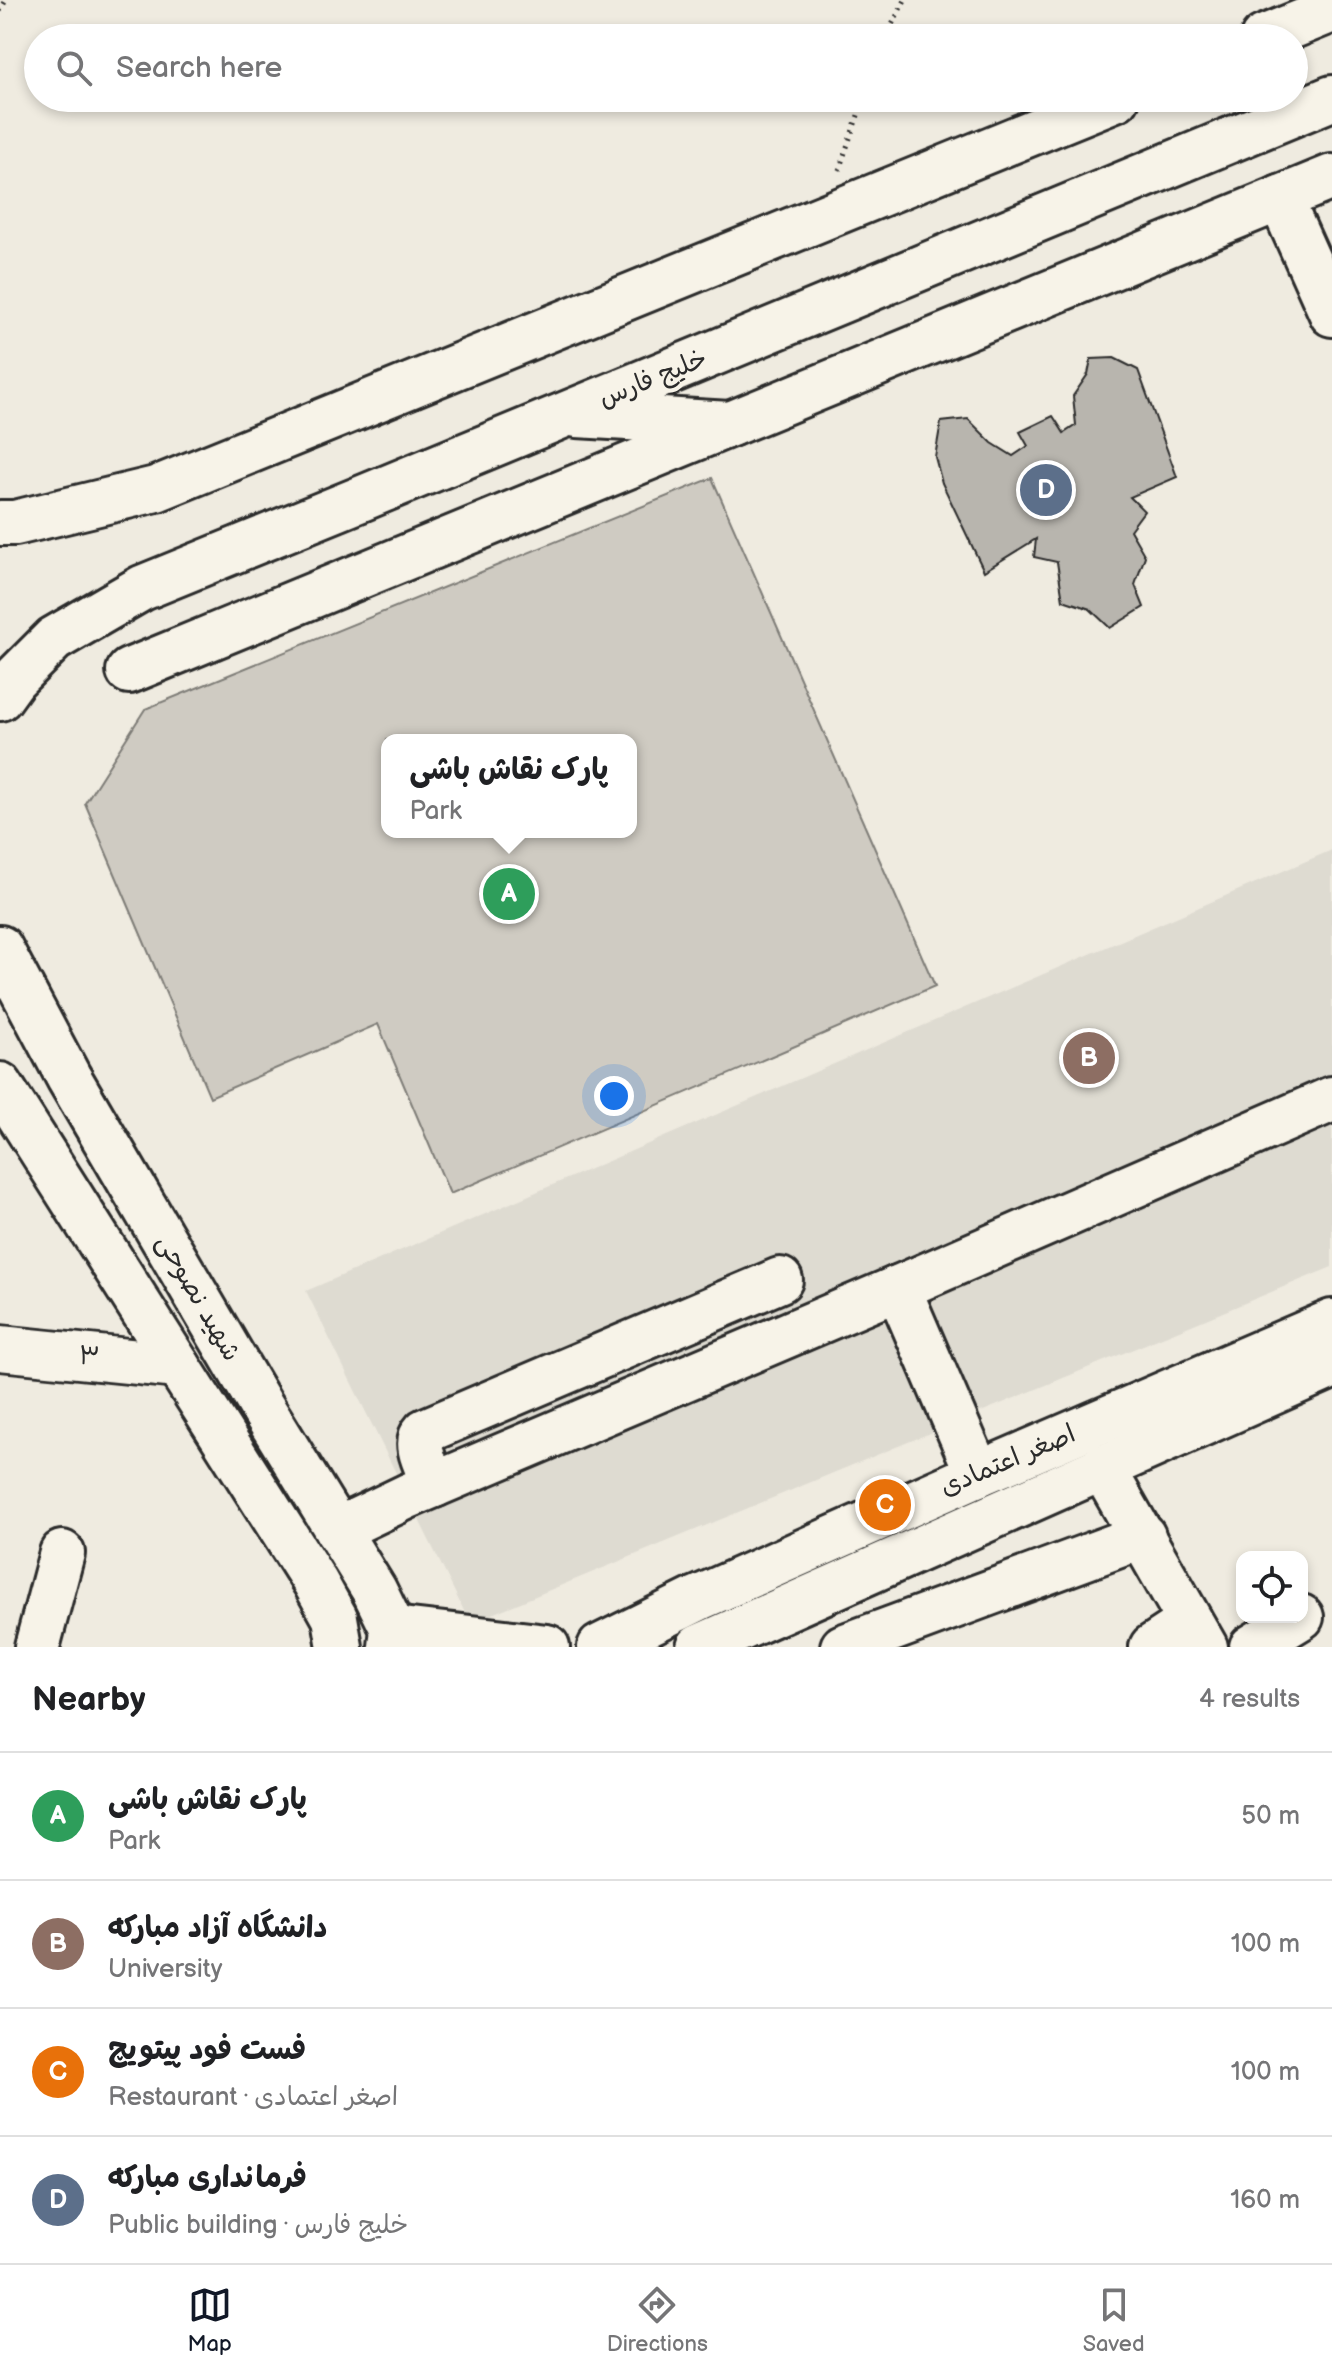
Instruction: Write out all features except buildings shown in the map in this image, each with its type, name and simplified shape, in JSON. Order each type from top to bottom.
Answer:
[{"type":"main road","points":[[1298,24],[1332,10]]},
{"type":"main road","name":"خلیج فارس","points":[[1308,108],[1332,98]]},
{"type":"main road","points":[[0,523],[15,523],[156,489],[1083,112]]},
{"type":"main road","name":"خلیج فارس","points":[[0,698],[13,680],[54,639],[142,588],[1298,112]]},
{"type":"main road","points":[[129,671],[1332,177]]},
{"type":"main road","points":[[1280,198],[1332,314]]},
{"type":"main road","points":[[566,415],[730,424]]},
{"type":"main road","name":"شهید نصوحی","points":[[0,948],[69,1078],[260,1404],[374,1590],[392,1638]]},
{"type":"main road","points":[[8,1098],[69,1078]]},
{"type":"main road","name":"شهید نصوحی","points":[[8,1098],[315,1582],[335,1618],[340,1647]]},
{"type":"main road","points":[[337,1530],[434,1485],[1332,1099]]},
{"type":"main road","points":[[434,1485],[419,1443],[425,1431],[780,1280]]},
{"type":"main road","points":[[898,1288],[978,1474]]},
{"type":"main road","name":"اصغر اعتمادی","points":[[600,1647],[699,1598],[978,1474],[1328,1343]]},
{"type":"main road","name":"اصغر اعتمادی","points":[[699,1647],[1102,1467],[1328,1343]]},
{"type":"main road","name":"۳","points":[[0,1348],[178,1366]]},
{"type":"main road","points":[[1102,1467],[1197,1635],[1152,1647]]},
{"type":"main road","points":[[843,1647],[1143,1536]]},
{"type":"main road","points":[[37,1647],[62,1553]]},
{"type":"main road","points":[[1308,1613],[1332,1598]]},
{"type":"main road","points":[[1252,1647],[1292,1623]]},
{"type":"main road","points":[[392,1638],[547,1647]]},
{"type":"path","points":[[0,11],[6,0]]},
{"type":"path","points":[[892,24],[905,0]]},
{"type":"path","points":[[821,220],[859,112]]},
{"type":"shaded area","points":[[712,478],[935,986],[450,1194],[378,1024],[210,1097],[85,803],[145,709]]},
{"type":"shaded area","points":[[1332,850],[1332,1267],[470,1623],[306,1291]]},
{"type":"place","name":"فرمانداری مبارکه","points":[[1046,490]]},
{"type":"place","name":"پارک نقاش باشی","points":[[509,894]]},
{"type":"place","name":"دانشگاه آزاد مبارکه","points":[[1089,1058]]},
{"type":"place","name":"فست فود پیتویچ","points":[[885,1505]]}]
